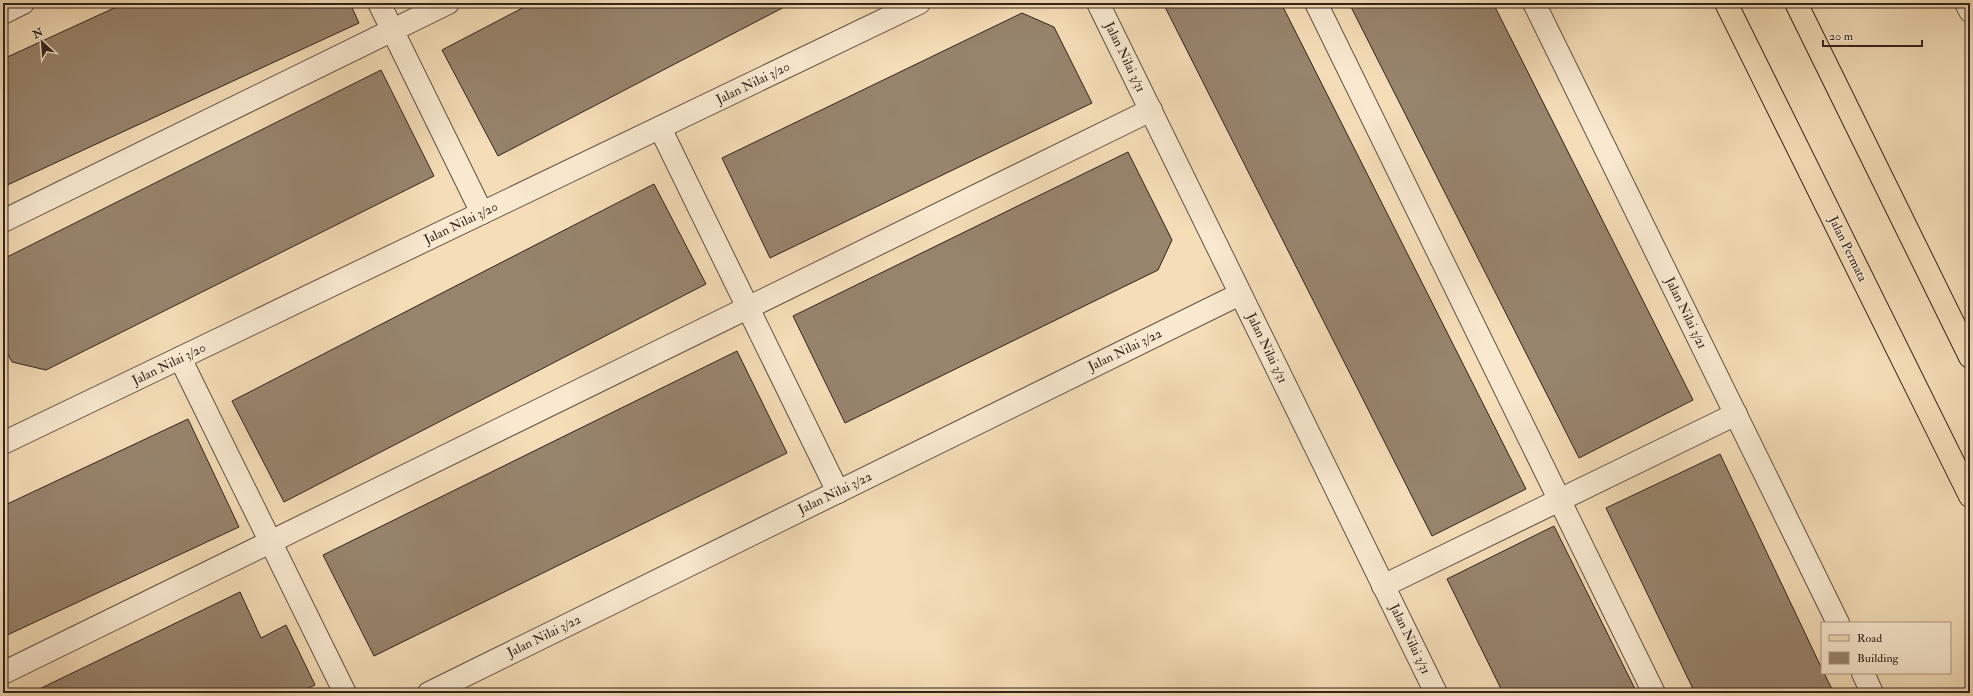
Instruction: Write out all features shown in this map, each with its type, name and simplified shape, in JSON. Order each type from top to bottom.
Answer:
[{"type":"main road","name":"Jalan Permata","points":[[1726,3],[1970,496]]},
{"type":"main road","points":[[1796,3],[1970,357]]},
{"type":"street","points":[[3,13],[23,3]]},
{"type":"street","points":[[379,3],[482,214]]},
{"type":"street","points":[[3,221],[448,3]]},
{"type":"street","name":"Jalan Nilai 3/20","points":[[3,443],[919,3]]},
{"type":"street","name":"Jalan Nilai 3/31","points":[[1098,3],[1436,693]]},
{"type":"street","points":[[1316,3],[1654,693]]},
{"type":"street","name":"Jalan Nilai 3/21","points":[[1534,3],[1838,622]]},
{"type":"street","points":[[1966,3],[1970,11]]},
{"type":"street","points":[[3,673],[1151,110]]},
{"type":"street","points":[[660,128],[838,492]]},
{"type":"street","name":"Jalan Nilai 3/22","points":[[429,693],[1240,294]]},
{"type":"street","points":[[180,358],[345,693]]},
{"type":"street","points":[[1384,586],[1736,414]]},
{"type":"street","points":[[1863,674],[1872,693]]},
{"type":"building","points":[[125,3],[350,3],[359,23],[3,187],[3,59]]},
{"type":"building","points":[[532,3],[792,3],[498,156],[442,50]]},
{"type":"building","points":[[1163,3],[1281,3],[1526,489],[1432,536]]},
{"type":"building","points":[[1349,3],[1493,3],[1693,400],[1579,458]]},
{"type":"building","points":[[1022,13],[1054,27],[1092,103],[770,258],[722,158]]},
{"type":"building","points":[[381,70],[434,176],[46,370],[12,362],[3,345],[3,259]]},
{"type":"building","points":[[1128,152],[1172,240],[1158,270],[845,423],[793,316]]},
{"type":"building","points":[[654,184],[706,284],[284,502],[232,401]]},
{"type":"building","points":[[737,351],[787,453],[374,656],[323,555]]},
{"type":"building","points":[[188,419],[239,527],[3,637],[3,506]]},
{"type":"building","points":[[1720,454],[1821,667],[1821,674],[1824,674],[1834,693],[1695,693],[1606,508]]},
{"type":"building","points":[[1554,526],[1637,693],[1503,693],[1447,579]]},
{"type":"building","points":[[240,592],[261,638],[286,625],[315,685],[298,693],[31,693]]}]
